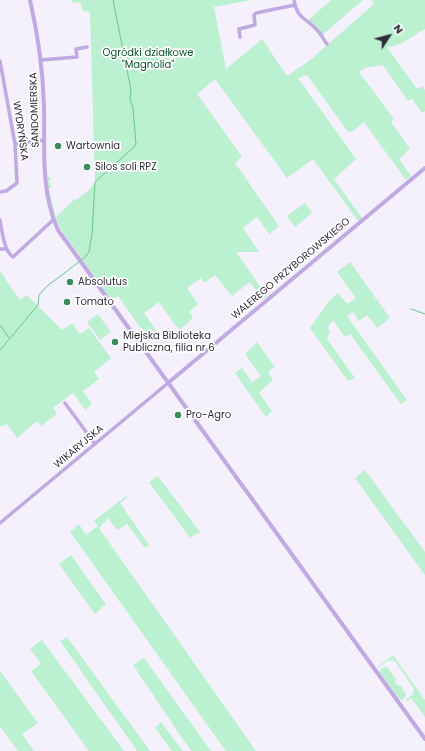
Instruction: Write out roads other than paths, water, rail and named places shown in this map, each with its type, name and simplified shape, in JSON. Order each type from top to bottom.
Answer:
[{"type":"street","name":"SANDOMIERSKA","points":[[30,0],[41,60],[45,187],[54,220],[64,240],[425,739]]},
{"type":"street","points":[[294,0],[295,7],[299,15],[318,30],[327,44]]},
{"type":"street","points":[[240,37],[239,29],[255,25],[254,15],[256,13],[295,7]]},
{"type":"street","points":[[41,60],[77,57],[76,49],[87,47]]},
{"type":"street","name":"WYDRYŃSKA","points":[[0,61],[15,144],[17,183],[6,191],[0,192]]},
{"type":"street","points":[[15,144],[44,140]]},
{"type":"street","name":"WALEREGO PRZYBOROWSKIEGO","points":[[168,383],[425,168]]},
{"type":"street","points":[[0,220],[6,249],[13,257],[54,220]]},
{"type":"street","points":[[0,249],[6,249]]},
{"type":"street","name":"WIKARYJSKA","points":[[0,523],[168,383]]},
{"type":"street","points":[[65,403],[95,444]]},
{"type":"waterway","points":[[82,260],[89,252],[92,234],[95,182],[136,145],[133,108],[130,99],[131,90],[113,0]]},
{"type":"waterway","points":[[0,350],[38,305],[39,295],[46,287],[79,262]]},
{"type":"waterway","points":[[411,309],[425,314]]},
{"type":"waterway","points":[[0,325],[9,338]]},
{"type":"place","name":"Wartownia","points":[[58,146]]},
{"type":"place","name":"Silos soli RPZ","points":[[87,167]]},
{"type":"place","name":"Absolutus","points":[[70,282]]},
{"type":"place","name":"Tomato","points":[[67,302]]},
{"type":"place","name":"Miejska Biblioteka Publiczna, filia nr 6","points":[[115,342]]},
{"type":"place","name":"Pro-Agro","points":[[178,415]]},
{"type":"park label","name":"Ogródki działkowe \"Magnolia\"","points":[[148,58]]}]
